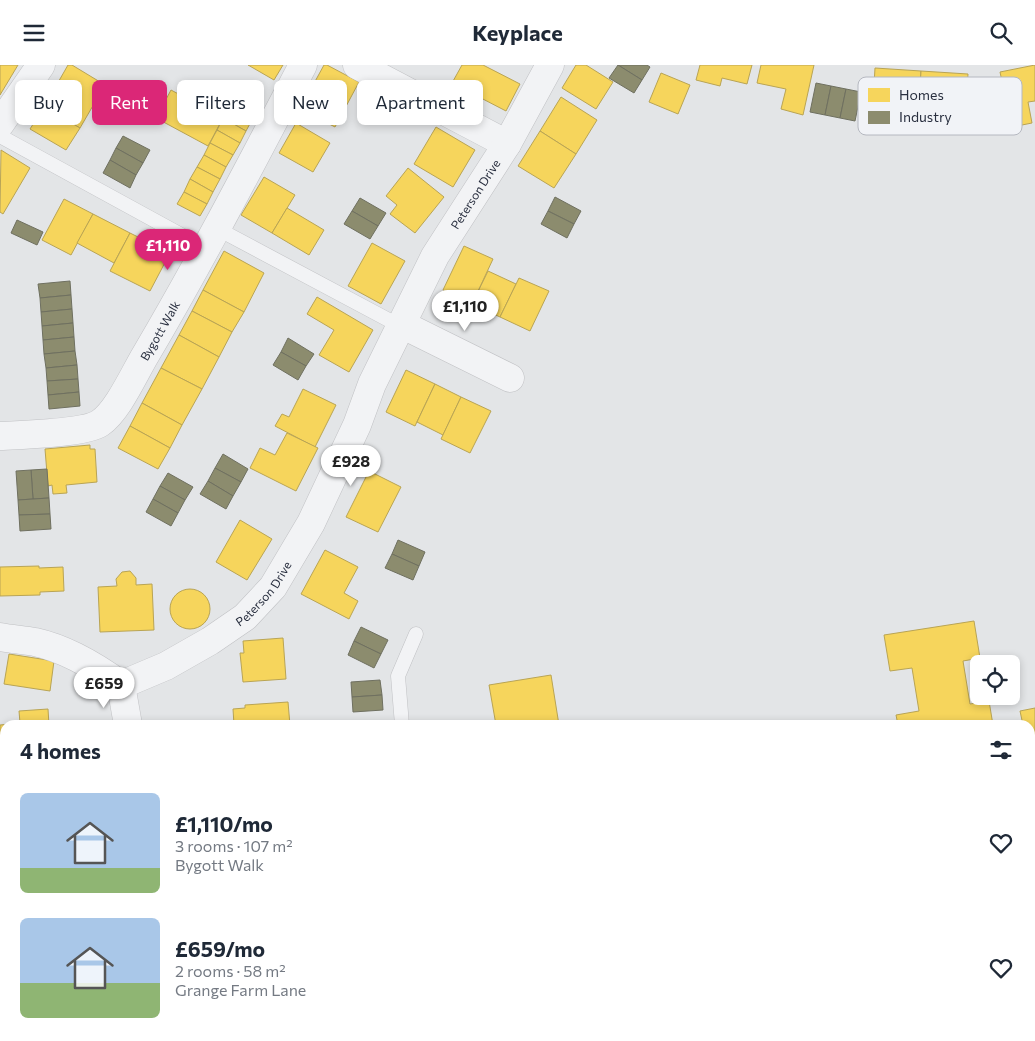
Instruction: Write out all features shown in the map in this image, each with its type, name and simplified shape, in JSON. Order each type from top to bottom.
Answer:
[{"type":"street","points":[[0,124],[41,65]]},
{"type":"street","name":"Bygott Walk","points":[[0,437],[85,428],[99,424],[111,413],[211,238],[303,65]]},
{"type":"street","points":[[357,65],[507,144]]},
{"type":"street","name":"Peterson Drive","points":[[121,685],[166,665],[210,641],[245,617],[273,587],[311,523],[357,425],[372,384],[435,256],[507,144],[550,65]]},
{"type":"street","points":[[400,325],[510,378]]},
{"type":"street","points":[[0,637],[35,642],[68,653],[87,662],[121,685],[127,720]]},
{"type":"lane","points":[[0,136],[211,238],[400,325]]},
{"type":"lane","points":[[402,720],[398,676],[416,634]]},
{"type":"building: Homes","points":[[0,65],[18,65],[0,95]]},
{"type":"building: Homes","points":[[68,65],[72,65],[97,80],[92,80],[92,107],[82,125],[82,80],[59,80]]},
{"type":"building: Homes","points":[[248,65],[283,65],[274,80]]},
{"type":"building: Homes","points":[[324,65],[327,65],[357,81],[357,86],[347,104],[347,80],[316,80]]},
{"type":"building: Homes","points":[[462,65],[483,65],[520,84],[506,111],[483,99],[483,80],[454,80]]},
{"type":"building: Homes","points":[[576,65],[586,65],[613,82],[596,109],[562,88]]},
{"type":"building: Homes","points":[[700,65],[752,65],[747,84],[722,78],[720,86],[696,80]]},
{"type":"building: Homes","points":[[761,65],[814,65],[803,115],[781,109],[786,89],[757,83]]},
{"type":"building: Homes","points":[[1035,65],[1035,101],[1028,102],[1032,123],[1022,125],[1022,77],[1001,77],[1000,72]]},
{"type":"building: Homes","points":[[875,68],[921,71],[921,77],[874,77]]},
{"type":"building: Homes","points":[[921,71],[968,74],[968,77],[921,77]]},
{"type":"building: Homes","points":[[661,73],[690,85],[678,114],[649,102]]},
{"type":"building: Homes","points":[[171,90],[177,93],[177,125],[219,125],[208,146],[167,124],[167,97]]},
{"type":"building: Homes","points":[[561,97],[597,120],[576,154],[540,131]]},
{"type":"building: Homes","points":[[33,125],[75,125],[80,128],[66,150],[30,129]]},
{"type":"building: Homes","points":[[220,125],[235,125],[246,131],[240,143],[217,130]]},
{"type":"building: Homes","points":[[235,125],[249,125],[246,131]]},
{"type":"building: Homes","points":[[295,125],[299,125],[330,143],[313,172],[279,153]]},
{"type":"building: Homes","points":[[436,127],[475,150],[453,187],[414,164]]},
{"type":"building: Homes","points":[[217,130],[240,143],[233,155],[210,143]]},
{"type":"building: Homes","points":[[540,131],[576,154],[554,188],[518,166]]},
{"type":"building: Homes","points":[[210,143],[233,155],[226,167],[204,155]]},
{"type":"building: Homes","points":[[1,150],[30,168],[3,214],[0,212]]},
{"type":"building: Homes","points":[[204,155],[226,167],[220,179],[197,167]]},
{"type":"building: Homes","points":[[197,167],[220,179],[213,192],[190,179]]},
{"type":"building: Homes","points":[[408,168],[444,197],[415,233],[390,214],[397,205],[386,196]]},
{"type":"building: Homes","points":[[264,177],[295,195],[272,233],[241,215]]},
{"type":"building: Homes","points":[[190,179],[213,192],[207,204],[184,192]]},
{"type":"building: Homes","points":[[184,192],[207,204],[200,216],[177,204]]},
{"type":"building: Homes","points":[[64,199],[93,214],[71,255],[42,240]]},
{"type":"building: Homes","points":[[287,208],[324,230],[309,255],[272,233]]},
{"type":"building: Homes","points":[[93,214],[130,233],[114,263],[77,243]]},
{"type":"building: Homes","points":[[130,233],[170,253],[150,291],[110,271]]},
{"type":"building: Homes","points":[[372,243],[405,261],[381,304],[348,286]]},
{"type":"building: Homes","points":[[464,246],[493,259],[472,304],[443,290]]},
{"type":"building: Homes","points":[[224,251],[264,273],[244,312],[203,290]]},
{"type":"building: Homes","points":[[488,271],[516,284],[500,317],[472,304]]},
{"type":"building: Homes","points":[[519,278],[549,291],[530,331],[500,317]]},
{"type":"building: Homes","points":[[203,290],[244,312],[232,332],[192,311]]},
{"type":"building: Homes","points":[[317,297],[373,330],[349,372],[319,355],[334,330],[307,314]]},
{"type":"building: Homes","points":[[192,311],[232,332],[219,357],[179,335]]},
{"type":"building: Homes","points":[[179,335],[219,357],[202,389],[161,368]]},
{"type":"building: Homes","points":[[161,368],[202,389],[182,425],[142,403]]},
{"type":"building: Homes","points":[[406,370],[435,384],[415,426],[386,412]]},
{"type":"building: Homes","points":[[435,384],[461,397],[443,435],[417,422]]},
{"type":"building: Homes","points":[[303,389],[336,405],[315,447],[275,426],[282,414],[289,417]]},
{"type":"building: Homes","points":[[461,397],[491,411],[470,453],[441,439]]},
{"type":"building: Homes","points":[[142,403],[182,425],[170,448],[130,426]]},
{"type":"building: Homes","points":[[130,426],[170,448],[158,469],[118,448]]},
{"type":"building: Homes","points":[[287,433],[318,448],[296,491],[250,468],[260,448],[275,455]]},
{"type":"building: Homes","points":[[90,445],[90,449],[95,449],[97,482],[66,485],[67,493],[53,494],[52,485],[48,486],[45,449]]},
{"type":"building: Homes","points":[[369,471],[401,487],[378,532],[346,517]]},
{"type":"building: Homes","points":[[240,520],[272,539],[247,580],[216,562]]},
{"type":"building: Homes","points":[[325,550],[358,567],[344,593],[358,601],[349,619],[301,594]]},
{"type":"building: Homes","points":[[39,566],[39,568],[63,567],[64,591],[40,592],[40,595],[0,596],[0,567]]},
{"type":"building: Homes","points":[[130,571],[136,578],[136,585],[152,584],[154,630],[100,632],[98,587],[117,586],[116,579],[122,572]]},
{"type":"building: Homes","points":[[194,589],[201,592],[207,598],[210,609],[209,617],[201,626],[194,629],[186,629],[179,626],[171,617],[170,605],[173,598],[182,590]]},
{"type":"building: Homes","points":[[974,621],[980,655],[970,655],[970,660],[963,661],[970,705],[990,705],[992,720],[897,720],[896,715],[919,711],[912,668],[890,671],[884,635]]},
{"type":"building: Homes","points":[[283,638],[286,679],[243,682],[240,653],[244,653],[243,641]]},
{"type":"building: Homes","points":[[9,654],[54,661],[50,691],[4,684]]},
{"type":"building: Homes","points":[[551,675],[558,720],[495,720],[489,685]]},
{"type":"building: Homes","points":[[288,702],[290,720],[234,720],[233,709],[245,708],[245,705]]},
{"type":"building: Homes","points":[[1035,708],[1035,720],[1022,720],[1020,711]]},
{"type":"building: Homes","points":[[48,709],[49,720],[20,720],[19,711]]},
{"type":"building: Industry","points":[[618,65],[647,65],[650,67],[642,80]]},
{"type":"building: Industry","points":[[618,65],[642,80],[634,93],[609,78]]},
{"type":"building: Industry","points":[[816,83],[831,86],[825,115],[810,112]]},
{"type":"building: Industry","points":[[831,86],[846,89],[840,118],[825,115]]},
{"type":"building: Industry","points":[[846,89],[858,91],[858,106],[855,121],[840,118]]},
{"type":"building: Industry","points":[[123,136],[150,150],[143,163],[116,148]]},
{"type":"building: Industry","points":[[116,148],[143,163],[136,175],[110,160]]},
{"type":"building: Industry","points":[[110,160],[136,175],[130,188],[103,173]]},
{"type":"building: Industry","points":[[555,197],[581,211],[574,224],[548,211]]},
{"type":"building: Industry","points":[[360,198],[386,213],[378,226],[352,211]]},
{"type":"building: Industry","points":[[352,211],[378,226],[370,239],[344,224]]},
{"type":"building: Industry","points":[[548,211],[574,224],[567,238],[541,224]]},
{"type":"building: Industry","points":[[17,220],[43,232],[37,245],[11,233]]},
{"type":"building: Industry","points":[[70,281],[71,295],[40,298],[38,284]]},
{"type":"building: Industry","points":[[71,295],[72,309],[41,312],[40,298]]},
{"type":"building: Industry","points":[[72,309],[73,323],[42,326],[41,312]]},
{"type":"building: Industry","points":[[73,323],[74,337],[43,340],[42,326]]},
{"type":"building: Industry","points":[[74,337],[75,351],[44,354],[43,340]]},
{"type":"building: Industry","points":[[288,338],[314,354],[306,366],[281,352]]},
{"type":"building: Industry","points":[[75,351],[77,365],[46,368],[44,354]]},
{"type":"building: Industry","points":[[281,352],[306,366],[298,380],[273,365]]},
{"type":"building: Industry","points":[[77,365],[78,379],[47,381],[46,368]]},
{"type":"building: Industry","points":[[78,379],[79,392],[48,395],[47,381]]},
{"type":"building: Industry","points":[[79,392],[80,406],[49,409],[48,395]]},
{"type":"building: Industry","points":[[223,454],[248,469],[241,482],[215,468]]},
{"type":"building: Industry","points":[[215,468],[241,482],[233,496],[208,481]]},
{"type":"building: Industry","points":[[47,469],[49,498],[33,499],[31,470]]},
{"type":"building: Industry","points":[[31,470],[33,499],[18,500],[16,471]]},
{"type":"building: Industry","points":[[168,473],[193,487],[185,500],[160,486]]},
{"type":"building: Industry","points":[[208,481],[233,496],[226,509],[200,494]]},
{"type":"building: Industry","points":[[160,486],[185,500],[178,513],[153,499]]},
{"type":"building: Industry","points":[[49,498],[50,514],[19,515],[18,500]]},
{"type":"building: Industry","points":[[153,499],[178,513],[171,526],[146,512]]},
{"type":"building: Industry","points":[[50,514],[51,529],[20,531],[19,515]]},
{"type":"building: Industry","points":[[398,540],[425,552],[419,566],[392,554]]},
{"type":"building: Industry","points":[[392,554],[419,566],[413,580],[385,568]]},
{"type":"building: Industry","points":[[361,627],[388,640],[381,654],[354,641]]},
{"type":"building: Industry","points":[[354,641],[381,654],[374,668],[348,655]]},
{"type":"building: Industry","points":[[380,680],[382,695],[352,697],[351,682]]},
{"type":"building: Industry","points":[[382,695],[383,710],[353,712],[352,697]]}]
